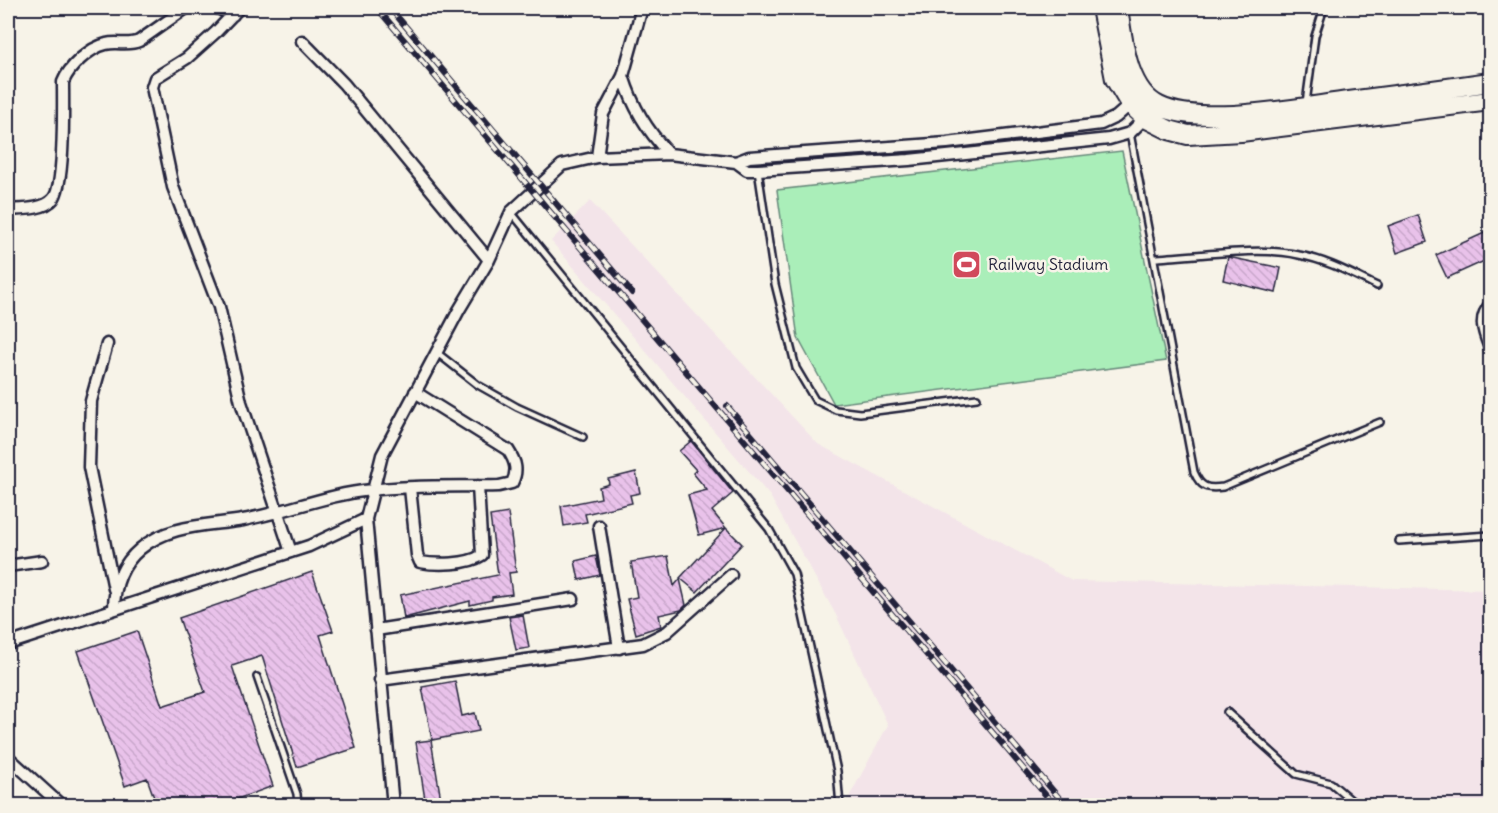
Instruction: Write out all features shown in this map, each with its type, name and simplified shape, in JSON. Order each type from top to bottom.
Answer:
[{"type":"highway","points":[[1101,8],[1115,79],[1169,130],[1198,134],[1241,132],[1491,101]]},
{"type":"highway","points":[[1118,8],[1137,98]]},
{"type":"highway","points":[[1152,112],[1224,115],[1491,82]]},
{"type":"street","points":[[8,210],[42,206],[53,199],[57,190],[62,147],[63,82],[67,72],[96,47],[106,44],[131,45],[186,8]]},
{"type":"street","points":[[217,8],[236,11]]},
{"type":"street","points":[[597,157],[603,114],[623,75],[642,8]]},
{"type":"street","points":[[236,11],[187,58],[155,78],[152,87],[173,187],[219,307],[241,402],[280,513],[291,552]]},
{"type":"street","points":[[302,41],[344,84],[489,260]]},
{"type":"street","points":[[623,75],[632,105],[648,130],[669,153]]},
{"type":"street","points":[[393,806],[366,519],[382,455],[436,352],[489,260],[511,212],[562,165],[597,157],[669,153],[736,162],[750,157],[947,143],[1101,124],[1116,117],[1137,98]]},
{"type":"street","points":[[736,162],[747,170],[758,170],[1012,150],[1108,139],[1130,133],[1152,112]]},
{"type":"street","points":[[107,344],[91,401],[89,467],[114,589],[114,609]]},
{"type":"street","points":[[114,589],[122,569],[140,549],[162,535],[185,527],[280,513],[348,493],[372,489],[512,483],[516,474],[514,459],[508,450],[415,392]]},
{"type":"street","points":[[410,488],[417,555],[420,561],[428,563],[475,560],[482,555],[478,486]]},
{"type":"street","points":[[8,644],[291,552],[366,519]]},
{"type":"street","points":[[599,526],[619,648]]},
{"type":"street","points":[[8,566],[42,561]]},
{"type":"street","points":[[380,680],[643,645],[667,632],[731,575]]},
{"type":"street","points":[[376,630],[573,599]]},
{"type":"street","points":[[8,757],[62,806]]},
{"type":"lane","points":[[1306,106],[1315,36],[1324,8]]},
{"type":"lane","points":[[1130,133],[1194,472],[1199,484],[1208,489],[1223,487],[1380,422]]},
{"type":"lane","points":[[758,170],[776,285],[796,368],[815,400],[836,410],[860,413],[977,399]]},
{"type":"lane","points":[[511,212],[769,529],[794,574],[833,751],[840,806]]},
{"type":"lane","points":[[1154,258],[1268,252],[1298,254],[1330,264],[1377,286]]},
{"type":"lane","points":[[1491,301],[1481,311],[1480,323],[1491,355]]},
{"type":"lane","points":[[436,352],[478,385],[516,407],[583,437]]},
{"type":"lane","points":[[1399,541],[1491,535]]},
{"type":"lane","points":[[257,677],[297,794],[298,806]]},
{"type":"lane","points":[[1227,712],[1296,774],[1331,783],[1358,806]]},
{"type":"shaded area","points":[[590,201],[818,444],[1072,581],[1490,590],[1490,805],[865,806],[848,799],[888,725],[836,615],[770,496],[551,241]]},
{"type":"green space","name":"Railway Stadium","points":[[1122,151],[1166,361],[834,404],[798,338],[777,190]]},
{"type":"building","points":[[1418,215],[1427,242],[1397,253],[1388,226]]},
{"type":"building","points":[[1491,230],[1491,258],[1447,278],[1436,255]]},
{"type":"building","points":[[1228,257],[1281,268],[1276,293],[1223,280]]},
{"type":"building","points":[[691,441],[733,493],[712,511],[726,528],[699,535],[688,495],[707,490],[693,473],[696,470],[679,451]]},
{"type":"building","points":[[636,472],[640,493],[630,495],[632,503],[585,514],[587,522],[564,526],[561,506],[601,498],[599,487],[609,484],[608,479]]},
{"type":"building","points":[[508,513],[516,572],[509,573],[512,594],[492,597],[492,600],[470,605],[470,601],[404,618],[400,595],[498,575],[490,516]]},
{"type":"building","points":[[726,528],[742,544],[697,592],[680,578]]},
{"type":"building","points":[[596,556],[600,575],[579,580],[575,561]]},
{"type":"building","points":[[668,556],[674,586],[680,579],[686,605],[681,610],[659,615],[661,626],[636,634],[627,599],[637,597],[631,562]]},
{"type":"building","points":[[312,572],[333,631],[320,635],[356,748],[297,767],[262,656],[232,666],[273,786],[218,806],[157,806],[147,778],[125,786],[78,651],[137,631],[162,706],[205,692],[179,618]]},
{"type":"building","points":[[523,615],[529,648],[516,650],[509,617]]},
{"type":"building","points":[[455,681],[462,716],[475,713],[479,731],[432,740],[422,687]]},
{"type":"building","points":[[431,740],[442,806],[426,806],[416,742]]},
{"type":"railway","points":[[377,8],[1055,806]]},
{"type":"railway","points":[[390,8],[632,293]]},
{"type":"railway","points":[[727,406],[1066,806]]},
{"type":"place","name":"Railway Stadium","points":[[967,264]]}]
